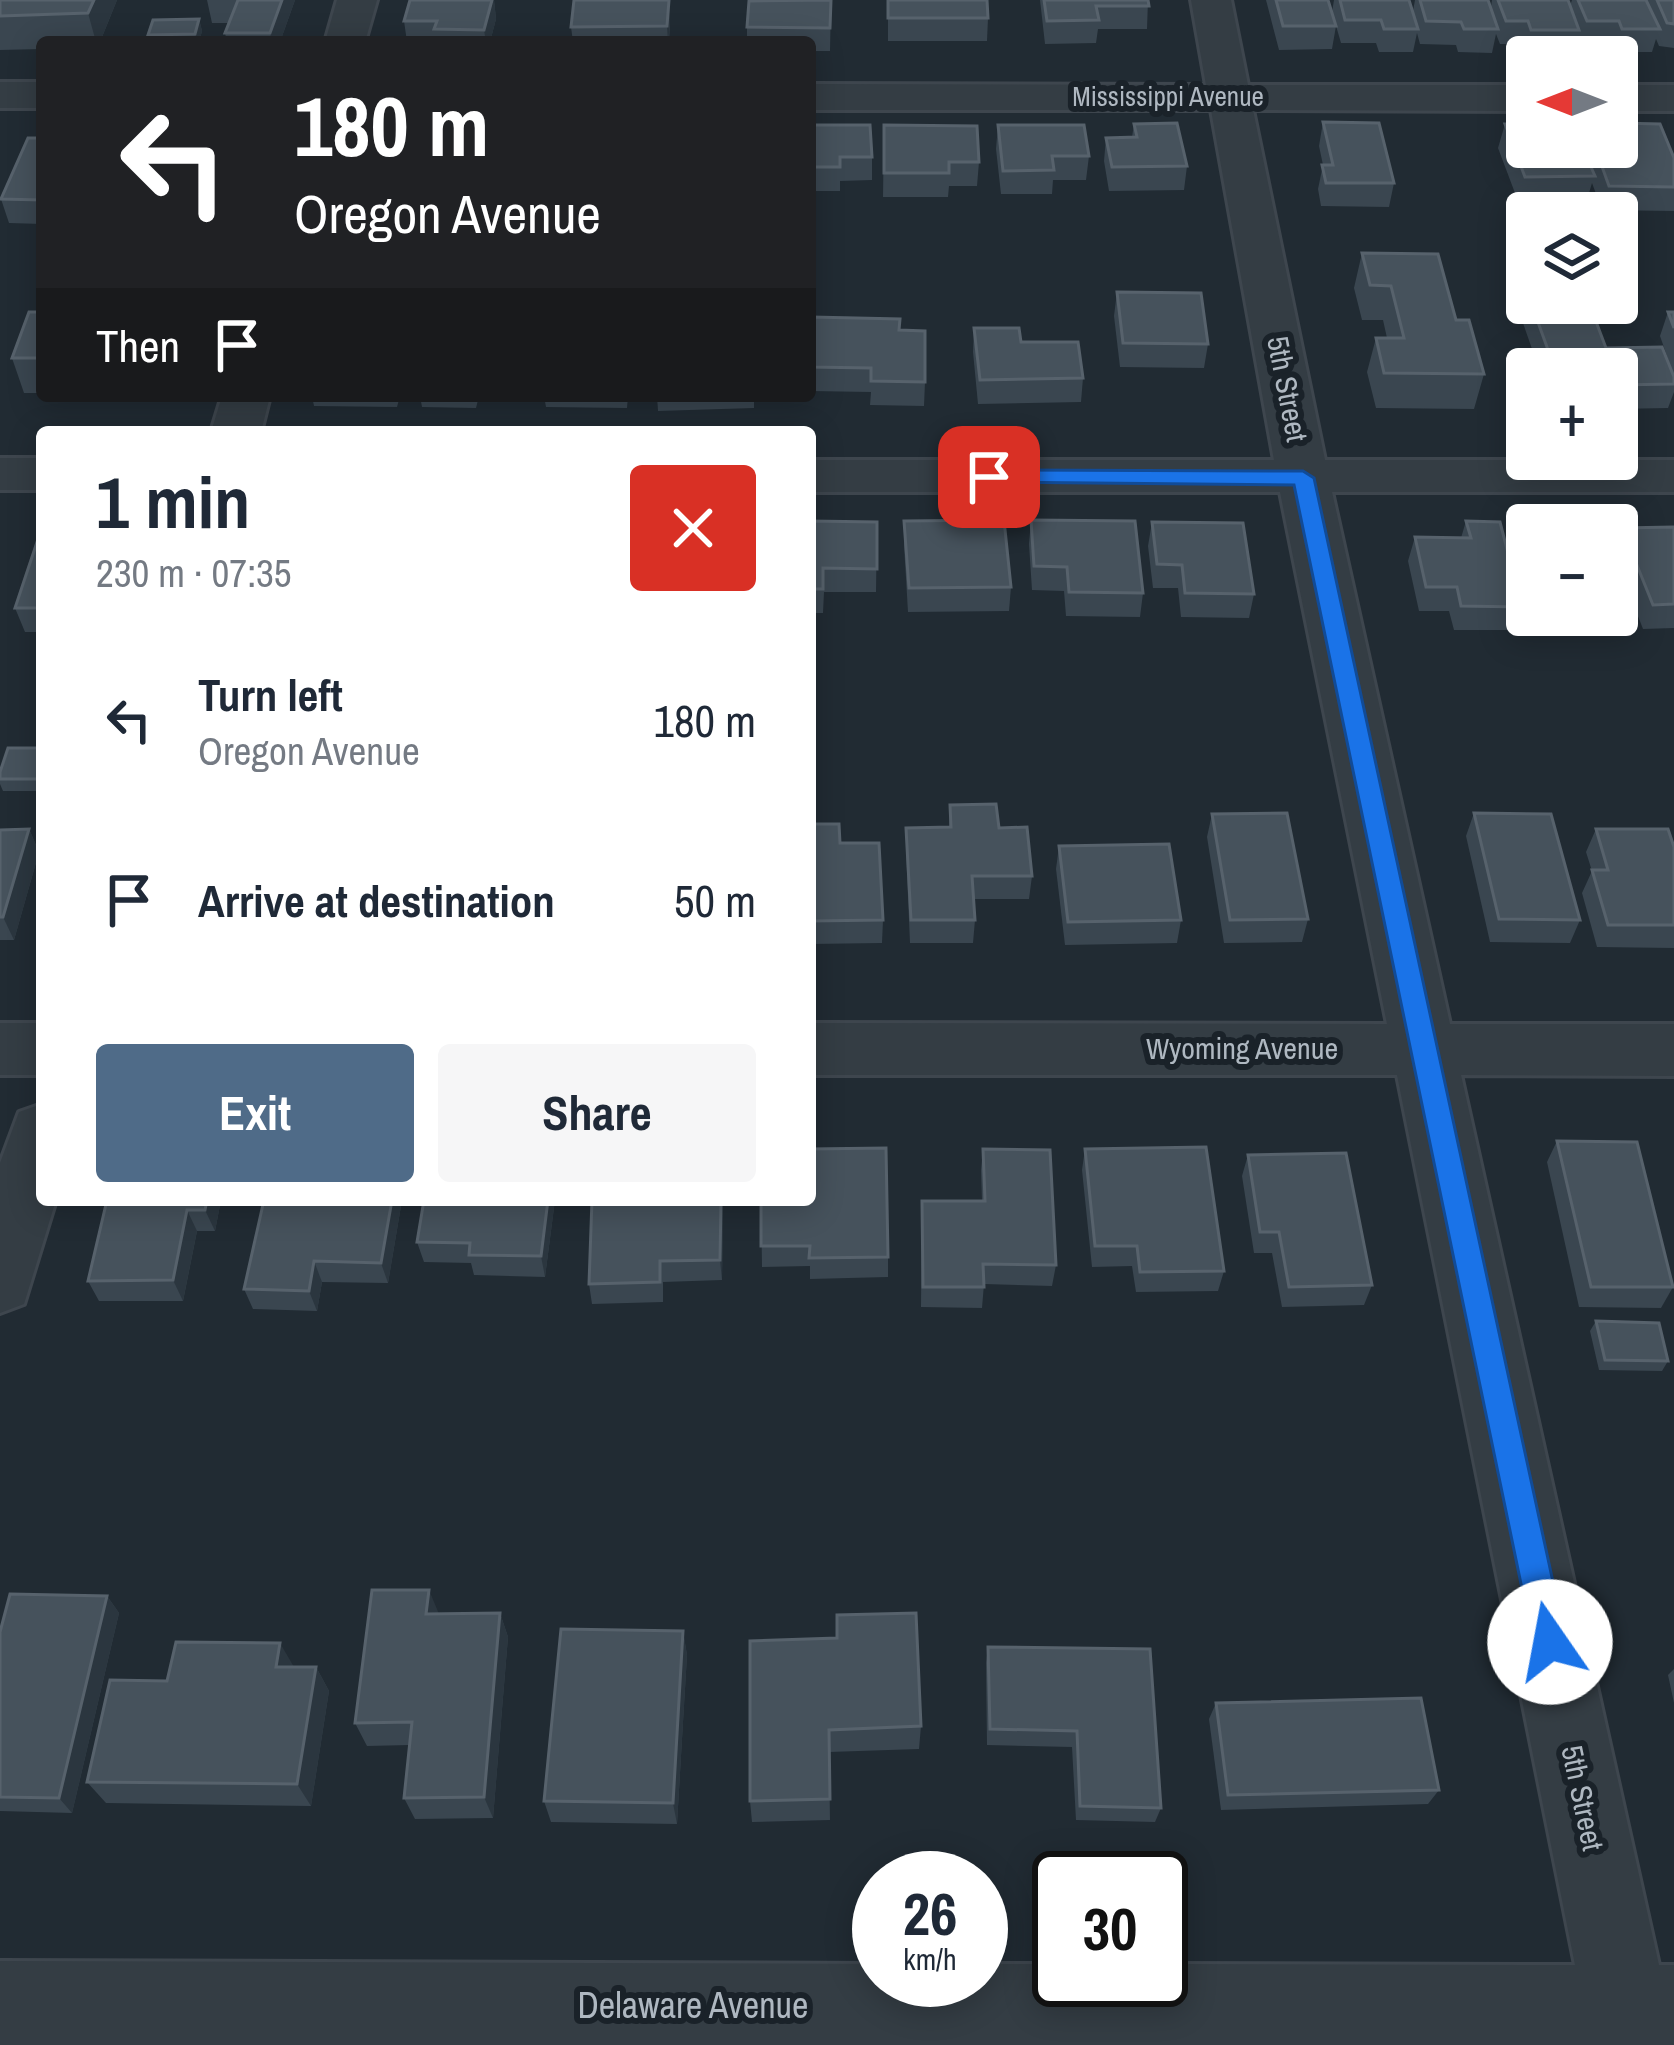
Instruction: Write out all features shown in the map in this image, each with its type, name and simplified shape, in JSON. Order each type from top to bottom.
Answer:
[{"type":"street","points":[[347,36],[357,0]]},
{"type":"street","name":"5th Street","points":[[1210,0],[1303,478],[1645,2020]]},
{"type":"street","points":[[0,95],[36,95]]},
{"type":"street","name":"Mississippi Avenue","points":[[816,97],[1506,98]]},
{"type":"street","points":[[1638,98],[1674,98]]},
{"type":"street","points":[[0,474],[36,474]]},
{"type":"street","points":[[816,476],[1674,476]]},
{"type":"street","points":[[0,1048],[36,1048]]},
{"type":"street","name":"Wyoming Avenue","points":[[816,1048],[1674,1049]]},
{"type":"street","points":[[0,1283],[36,1153]]},
{"type":"street","name":"Delaware Avenue","points":[[0,2004],[1645,2020]]},
{"type":"building","points":[[0,0],[94,0],[88,13],[0,16]]},
{"type":"building","points":[[238,0],[282,0],[270,33],[225,33]]},
{"type":"building","points":[[410,0],[492,0],[484,30],[434,29],[437,21],[404,21]]},
{"type":"building","points":[[574,0],[669,0],[667,26],[571,27]]},
{"type":"building","points":[[831,0],[830,28],[747,27],[749,1]]},
{"type":"building","points":[[888,0],[987,0],[988,18],[888,18]]},
{"type":"building","points":[[1044,0],[1148,0],[1149,6],[1096,6],[1099,20],[1047,21]]},
{"type":"building","points":[[1276,0],[1328,0],[1336,26],[1283,26]]},
{"type":"building","points":[[1340,0],[1409,0],[1418,29],[1384,29],[1381,20],[1345,20]]},
{"type":"building","points":[[1420,0],[1488,0],[1498,29],[1464,29],[1461,22],[1426,21]]},
{"type":"building","points":[[1498,0],[1568,0],[1579,30],[1531,30],[1528,21],[1506,21]]},
{"type":"building","points":[[1578,0],[1646,0],[1660,29],[1622,29],[1619,21],[1587,21]]},
{"type":"building","points":[[1657,0],[1674,0],[1674,24],[1667,23]]},
{"type":"building","points":[[199,19],[195,34],[148,35],[153,20]]},
{"type":"building","points":[[1323,122],[1379,123],[1394,183],[1326,183],[1322,165],[1333,165]]},
{"type":"building","points":[[1177,123],[1187,166],[1112,167],[1106,138],[1137,137],[1134,124]]},
{"type":"building","points":[[1638,123],[1660,124],[1674,158],[1674,187],[1609,186],[1603,168],[1638,168]]},
{"type":"building","points":[[816,125],[870,125],[872,157],[840,157],[840,167],[816,167]]},
{"type":"building","points":[[884,125],[977,126],[979,162],[949,162],[949,173],[884,173]]},
{"type":"building","points":[[998,125],[1084,125],[1089,156],[1052,156],[1054,170],[1003,171]]},
{"type":"building","points":[[28,138],[36,138],[36,200],[1,199]]},
{"type":"building","points":[[1522,168],[1591,168],[1595,176],[1525,177]]},
{"type":"building","points":[[1362,253],[1438,254],[1456,320],[1469,320],[1484,374],[1384,373],[1376,338],[1404,338],[1391,286],[1370,285]]},
{"type":"building","points":[[1117,292],[1201,293],[1208,344],[1123,343]]},
{"type":"building","points":[[29,312],[36,312],[36,358],[12,358]]},
{"type":"building","points":[[816,317],[900,319],[899,330],[925,331],[925,382],[871,381],[871,368],[816,367]]},
{"type":"building","points":[[1539,324],[1597,324],[1606,348],[1547,348]]},
{"type":"building","points":[[974,328],[1019,328],[1021,342],[1078,342],[1083,378],[980,380]]},
{"type":"building","points":[[1662,347],[1674,384],[1638,385],[1638,348],[1606,348]]},
{"type":"building","points":[[1004,520],[1011,587],[909,588],[904,521]]},
{"type":"building","points":[[1031,520],[1135,521],[1143,593],[1069,592],[1067,567],[1034,566]]},
{"type":"building","points":[[816,521],[877,522],[877,569],[823,568],[823,589],[816,589]]},
{"type":"building","points":[[1466,521],[1500,522],[1506,545],[1506,607],[1461,606],[1457,587],[1426,587],[1415,537],[1471,538]]},
{"type":"building","points":[[1152,522],[1243,523],[1254,594],[1185,593],[1182,565],[1157,564]]},
{"type":"building","points":[[1674,527],[1674,604],[1653,605],[1638,568],[1638,528]]},
{"type":"building","points":[[36,545],[36,608],[15,608]]},
{"type":"building","points":[[8,748],[36,748],[36,779],[0,779]]},
{"type":"building","points":[[996,804],[999,828],[1027,827],[1032,876],[972,876],[975,920],[911,920],[906,828],[951,827],[950,805]]},
{"type":"building","points":[[1287,813],[1308,919],[1230,920],[1212,814]]},
{"type":"building","points":[[1474,813],[1551,814],[1580,920],[1499,919]]},
{"type":"building","points":[[816,824],[839,824],[840,843],[879,843],[883,920],[816,921]]},
{"type":"building","points":[[29,829],[3,917],[0,917],[0,830]]},
{"type":"building","points":[[1596,829],[1668,829],[1674,847],[1674,925],[1608,925],[1592,870],[1608,870]]},
{"type":"building","points":[[1169,844],[1181,920],[1068,922],[1059,846]]},
{"type":"building","points":[[1557,1141],[1637,1142],[1673,1287],[1591,1287]]},
{"type":"building","points":[[1206,1147],[1224,1271],[1140,1272],[1137,1246],[1095,1246],[1085,1149]]},
{"type":"building","points":[[886,1148],[888,1257],[809,1258],[810,1246],[761,1246],[761,1206],[816,1206],[816,1149]]},
{"type":"building","points":[[983,1149],[1050,1150],[1056,1265],[983,1264],[984,1287],[923,1287],[922,1201],[985,1201]]},
{"type":"building","points":[[1346,1153],[1372,1285],[1289,1287],[1279,1232],[1260,1232],[1248,1155]]},
{"type":"building","points":[[106,1206],[206,1206],[205,1210],[187,1210],[173,1280],[88,1281]]},
{"type":"building","points":[[263,1206],[391,1206],[381,1263],[314,1261],[309,1291],[244,1289]]},
{"type":"building","points":[[423,1206],[547,1206],[541,1256],[469,1255],[470,1243],[417,1242]]},
{"type":"building","points":[[592,1206],[721,1206],[720,1260],[660,1261],[660,1282],[589,1284]]},
{"type":"building","points":[[1596,1321],[1659,1323],[1668,1361],[1605,1360]]},
{"type":"building","points":[[372,1590],[429,1590],[426,1614],[500,1613],[484,1797],[404,1798],[412,1722],[355,1723]]},
{"type":"building","points":[[10,1594],[107,1596],[59,1798],[0,1797],[0,1632]]},
{"type":"building","points":[[916,1613],[921,1726],[829,1730],[830,1799],[750,1801],[750,1641],[837,1638],[837,1615]]},
{"type":"building","points":[[561,1629],[683,1631],[673,1803],[544,1801]]},
{"type":"building","points":[[176,1642],[280,1643],[276,1667],[316,1667],[297,1784],[87,1782],[110,1680],[167,1681]]},
{"type":"building","points":[[988,1647],[1150,1649],[1161,1808],[1080,1806],[1077,1731],[990,1729]]},
{"type":"building","points":[[1421,1698],[1439,1790],[1228,1795],[1216,1703]]},
{"type":"route","points":[[989,477],[1303,478],[1550,1642]]}]
